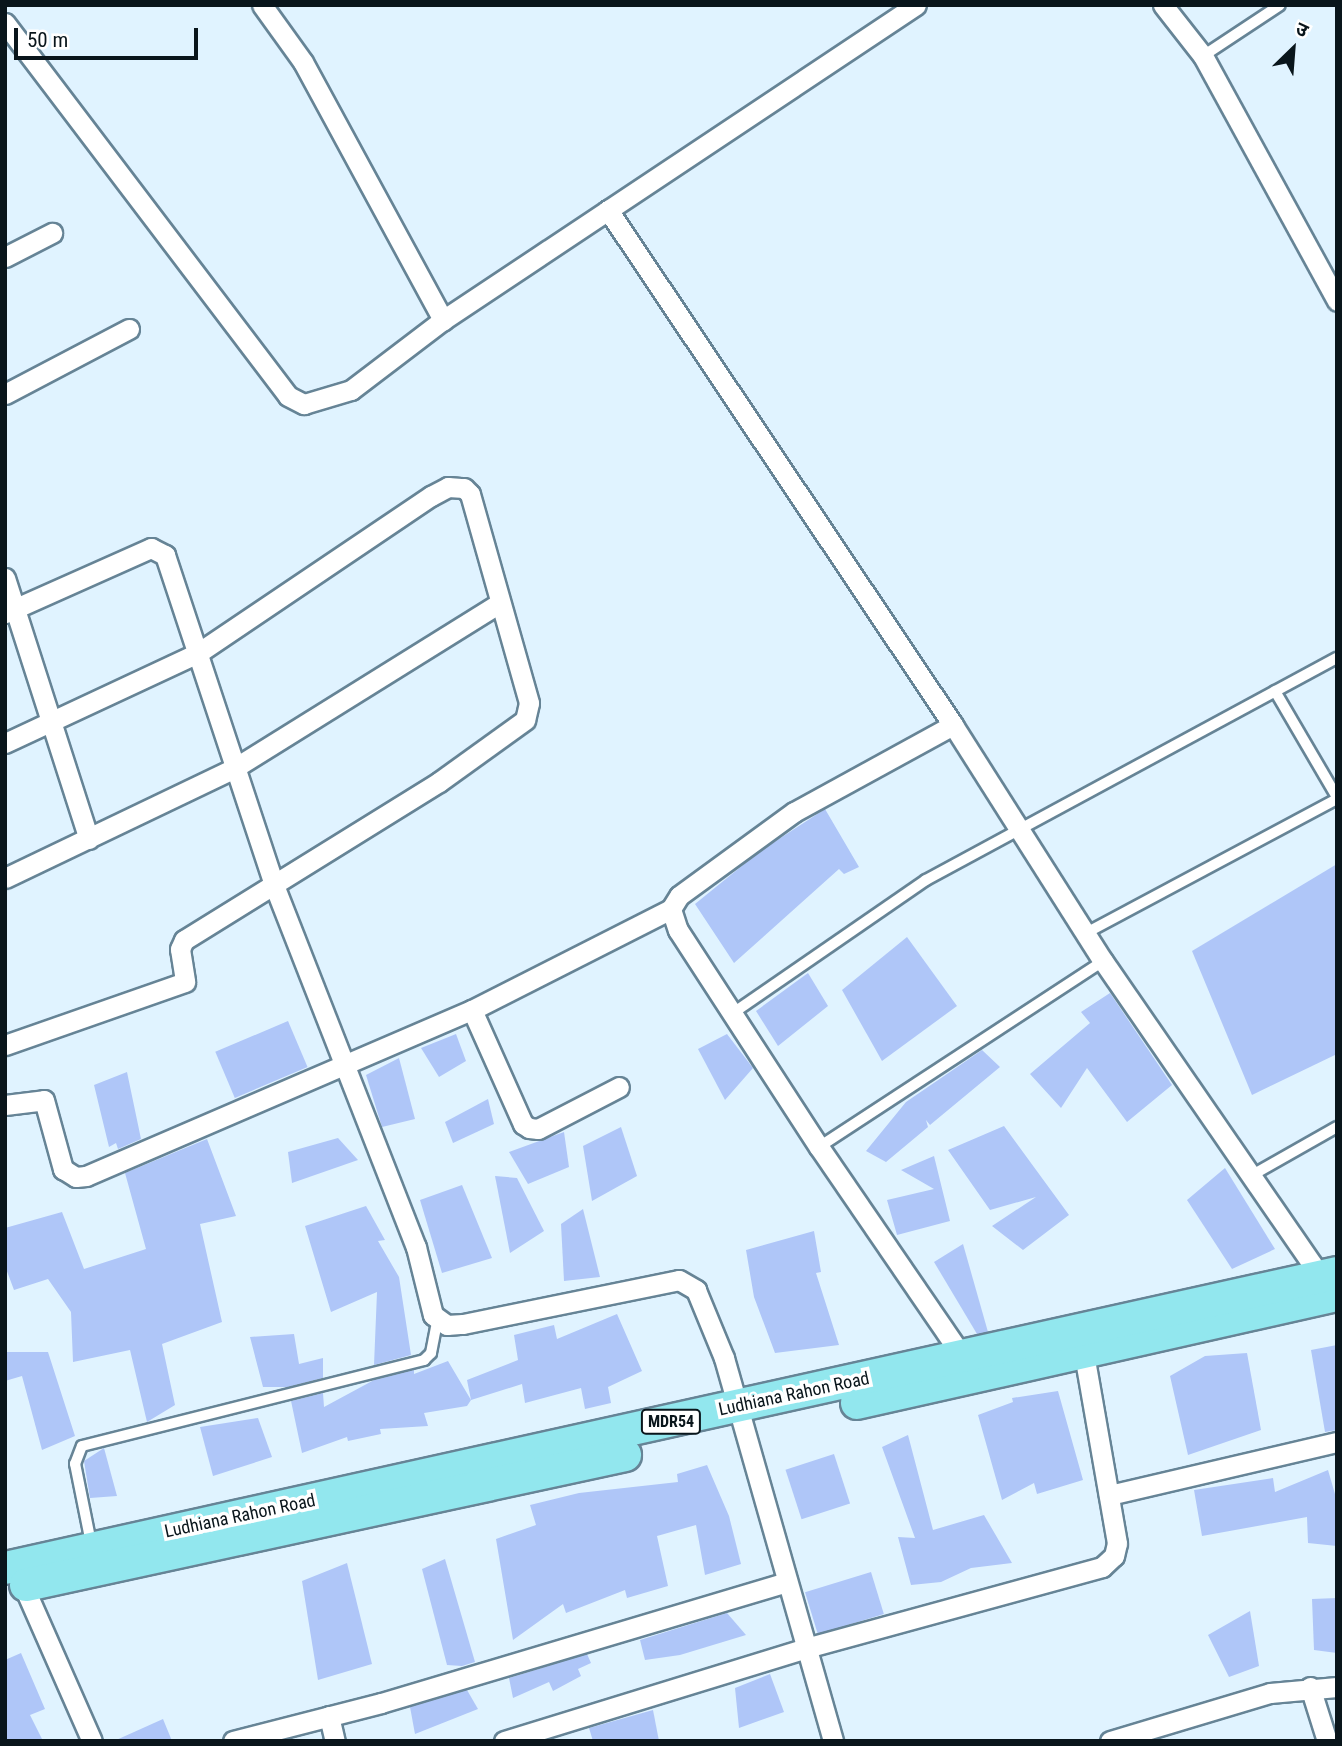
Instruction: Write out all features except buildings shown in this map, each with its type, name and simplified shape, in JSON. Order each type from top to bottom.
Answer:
[{"type":"main road","name":"Ludhiana Rahon Road","points":[[12,1577],[739,1417],[962,1356],[1331,1281]]},
{"type":"main road","name":"Ludhiana Rahon Road","points":[[12,1577],[92,1547],[739,1417],[1084,1354],[1331,1281]]},
{"type":"street","points":[[262,5],[303,62],[443,320]]},
{"type":"street","points":[[5,23],[288,396],[304,404],[351,390],[443,320],[916,5]]},
{"type":"street","points":[[1163,5],[1203,56],[1337,301]]},
{"type":"street","points":[[608,210],[953,725],[1103,961],[1248,1177],[1331,1281]]},
{"type":"street","points":[[5,257],[52,233]]},
{"type":"street","points":[[5,394],[129,329]]},
{"type":"street","points":[[5,743],[198,653],[448,487],[464,488],[470,494],[529,703],[525,720],[439,782],[184,940],[180,949],[185,982],[5,1045]]},
{"type":"street","points":[[11,610],[151,548],[159,549],[198,653],[233,769],[274,885],[416,1247],[437,1322],[463,1324],[688,1282],[706,1310],[833,1741]]},
{"type":"street","points":[[5,578],[11,610],[54,720],[89,839]]},
{"type":"street","points":[[5,878],[233,769],[500,603]]},
{"type":"street","points":[[5,1105],[44,1100],[63,1169],[76,1177],[344,1067],[472,1010],[671,909],[679,896],[793,812],[953,725]]},
{"type":"street","points":[[671,909],[678,930],[819,1147],[962,1356]]},
{"type":"street","points":[[472,1010],[523,1124],[529,1128],[538,1129],[620,1087]]},
{"type":"street","points":[[504,1741],[806,1648],[1102,1567],[1114,1556],[1117,1543],[1084,1354]]},
{"type":"street","points":[[1109,1495],[1337,1442]]},
{"type":"street","points":[[12,1577],[92,1741]]},
{"type":"street","points":[[233,1741],[329,1716],[787,1582]]},
{"type":"street","points":[[1310,1687],[1327,1741]]},
{"type":"street","points":[[1110,1741],[1270,1693],[1310,1687],[1337,1687]]},
{"type":"street","points":[[329,1716],[335,1741]]},
{"type":"lane","points":[[1203,56],[1280,5]]},
{"type":"lane","points":[[733,1013],[884,905],[1337,658]]},
{"type":"lane","points":[[1086,933],[1337,798],[1275,691]]},
{"type":"lane","points":[[819,1147],[1103,961]]},
{"type":"lane","points":[[1248,1177],[1337,1127]]},
{"type":"lane","points":[[92,1547],[75,1464],[82,1446],[424,1360],[431,1353],[437,1322]]}]
